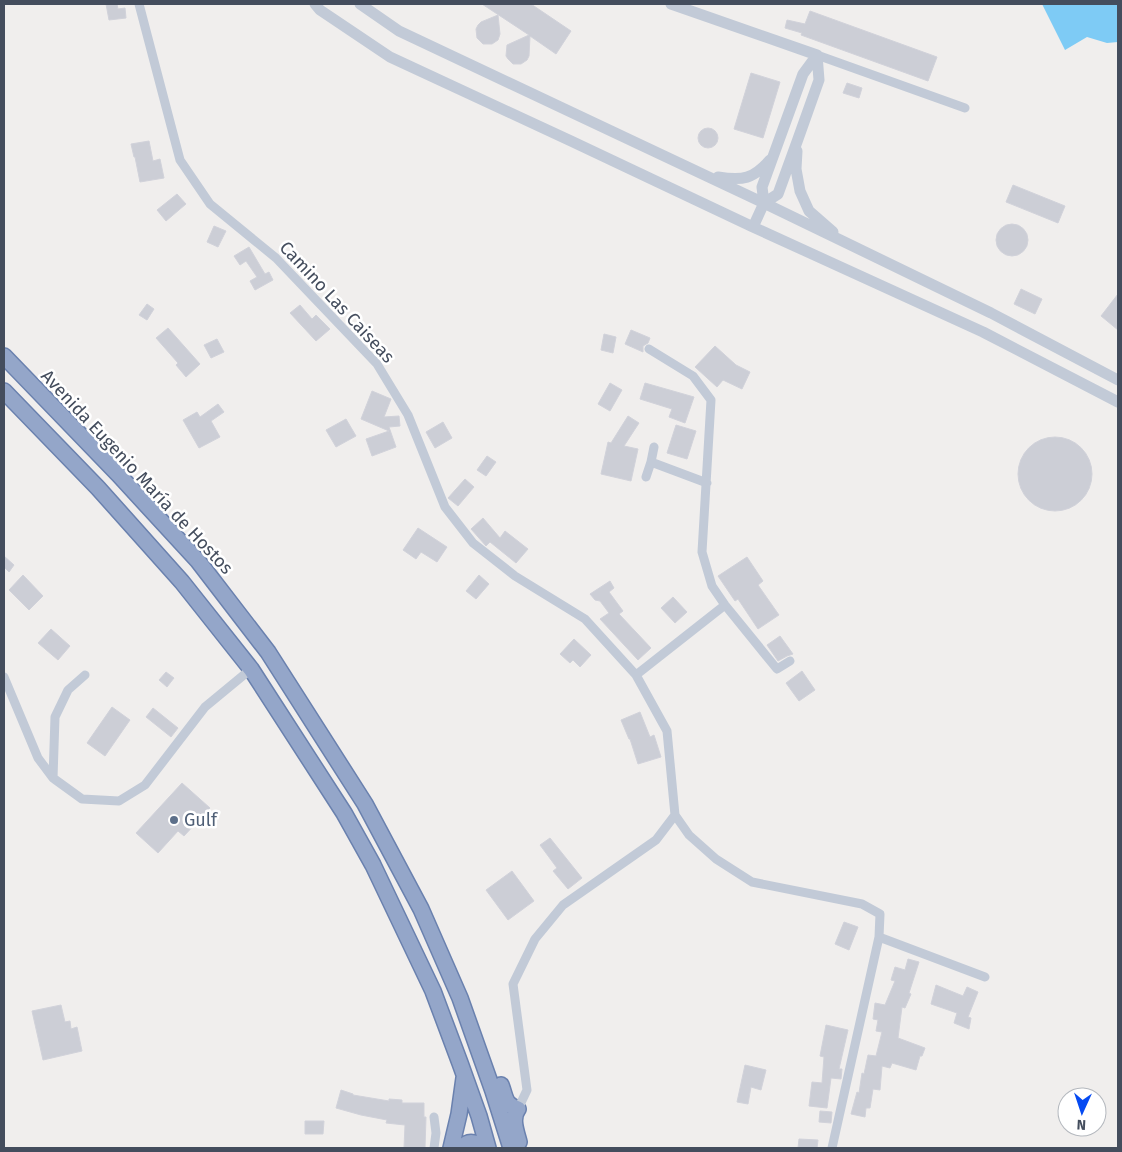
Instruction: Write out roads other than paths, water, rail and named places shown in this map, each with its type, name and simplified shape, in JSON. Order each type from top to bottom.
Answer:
[{"type":"highway","name":"Avenida Eugenio María de Hostos","points":[[4,356],[198,561],[268,652],[365,804],[425,918],[460,998],[511,1148]]},
{"type":"highway","points":[[4,391],[98,488],[182,582],[251,669],[344,813],[373,865],[433,991],[479,1116],[488,1148]]},
{"type":"highway","points":[[475,1040],[488,1053],[507,1103],[518,1109],[515,1113],[514,1126],[520,1148]]},
{"type":"highway","points":[[451,1148],[459,1114],[464,1074]]},
{"type":"highway","points":[[462,1148],[474,1142],[484,1148]]},
{"type":"street","name":"Camino Las Caiseas","points":[[139,4],[180,160],[210,204],[276,258],[377,364],[408,415],[445,507],[473,543],[515,576],[585,619],[636,675],[667,731],[675,815]]},
{"type":"street","points":[[315,4],[320,10],[390,57],[571,140],[753,227],[983,332],[1118,402]]},
{"type":"street","points":[[360,4],[399,31],[764,202],[1034,335],[1118,380]]},
{"type":"street","points":[[670,4],[965,108]]},
{"type":"street","points":[[753,227],[764,202],[762,187],[803,74],[817,55]]},
{"type":"street","points":[[764,202],[778,194],[798,139],[819,80],[817,55]]},
{"type":"street","points":[[798,139],[796,169],[800,192],[809,211],[844,241]]},
{"type":"street","points":[[703,174],[733,179],[749,177],[760,171],[774,155]]},
{"type":"street","points":[[1024,354],[1034,335]]},
{"type":"street","points":[[649,350],[693,376],[711,400],[702,552],[712,586],[777,670],[790,661]]},
{"type":"street","points":[[646,477],[654,447]]},
{"type":"street","points":[[651,462],[707,483]]},
{"type":"street","points":[[636,675],[725,605]]},
{"type":"street","points":[[4,677],[38,758],[53,778],[82,799],[119,801],[145,785],[205,707],[251,669]]},
{"type":"street","points":[[53,778],[55,717],[68,690],[85,675]]},
{"type":"street","points":[[518,1109],[527,1090],[513,984],[535,939],[563,904],[656,840],[675,815],[690,835],[716,860],[752,882],[862,904],[880,914],[879,938],[832,1148]]},
{"type":"street","points":[[879,938],[985,977]]},
{"type":"street","points":[[434,1117],[436,1133],[434,1148]]},
{"type":"water","points":[[1042,4],[1118,4],[1118,42],[1107,43],[1087,37],[1065,50]]},
{"type":"place","name":"Gulf","points":[[174,820]]}]
